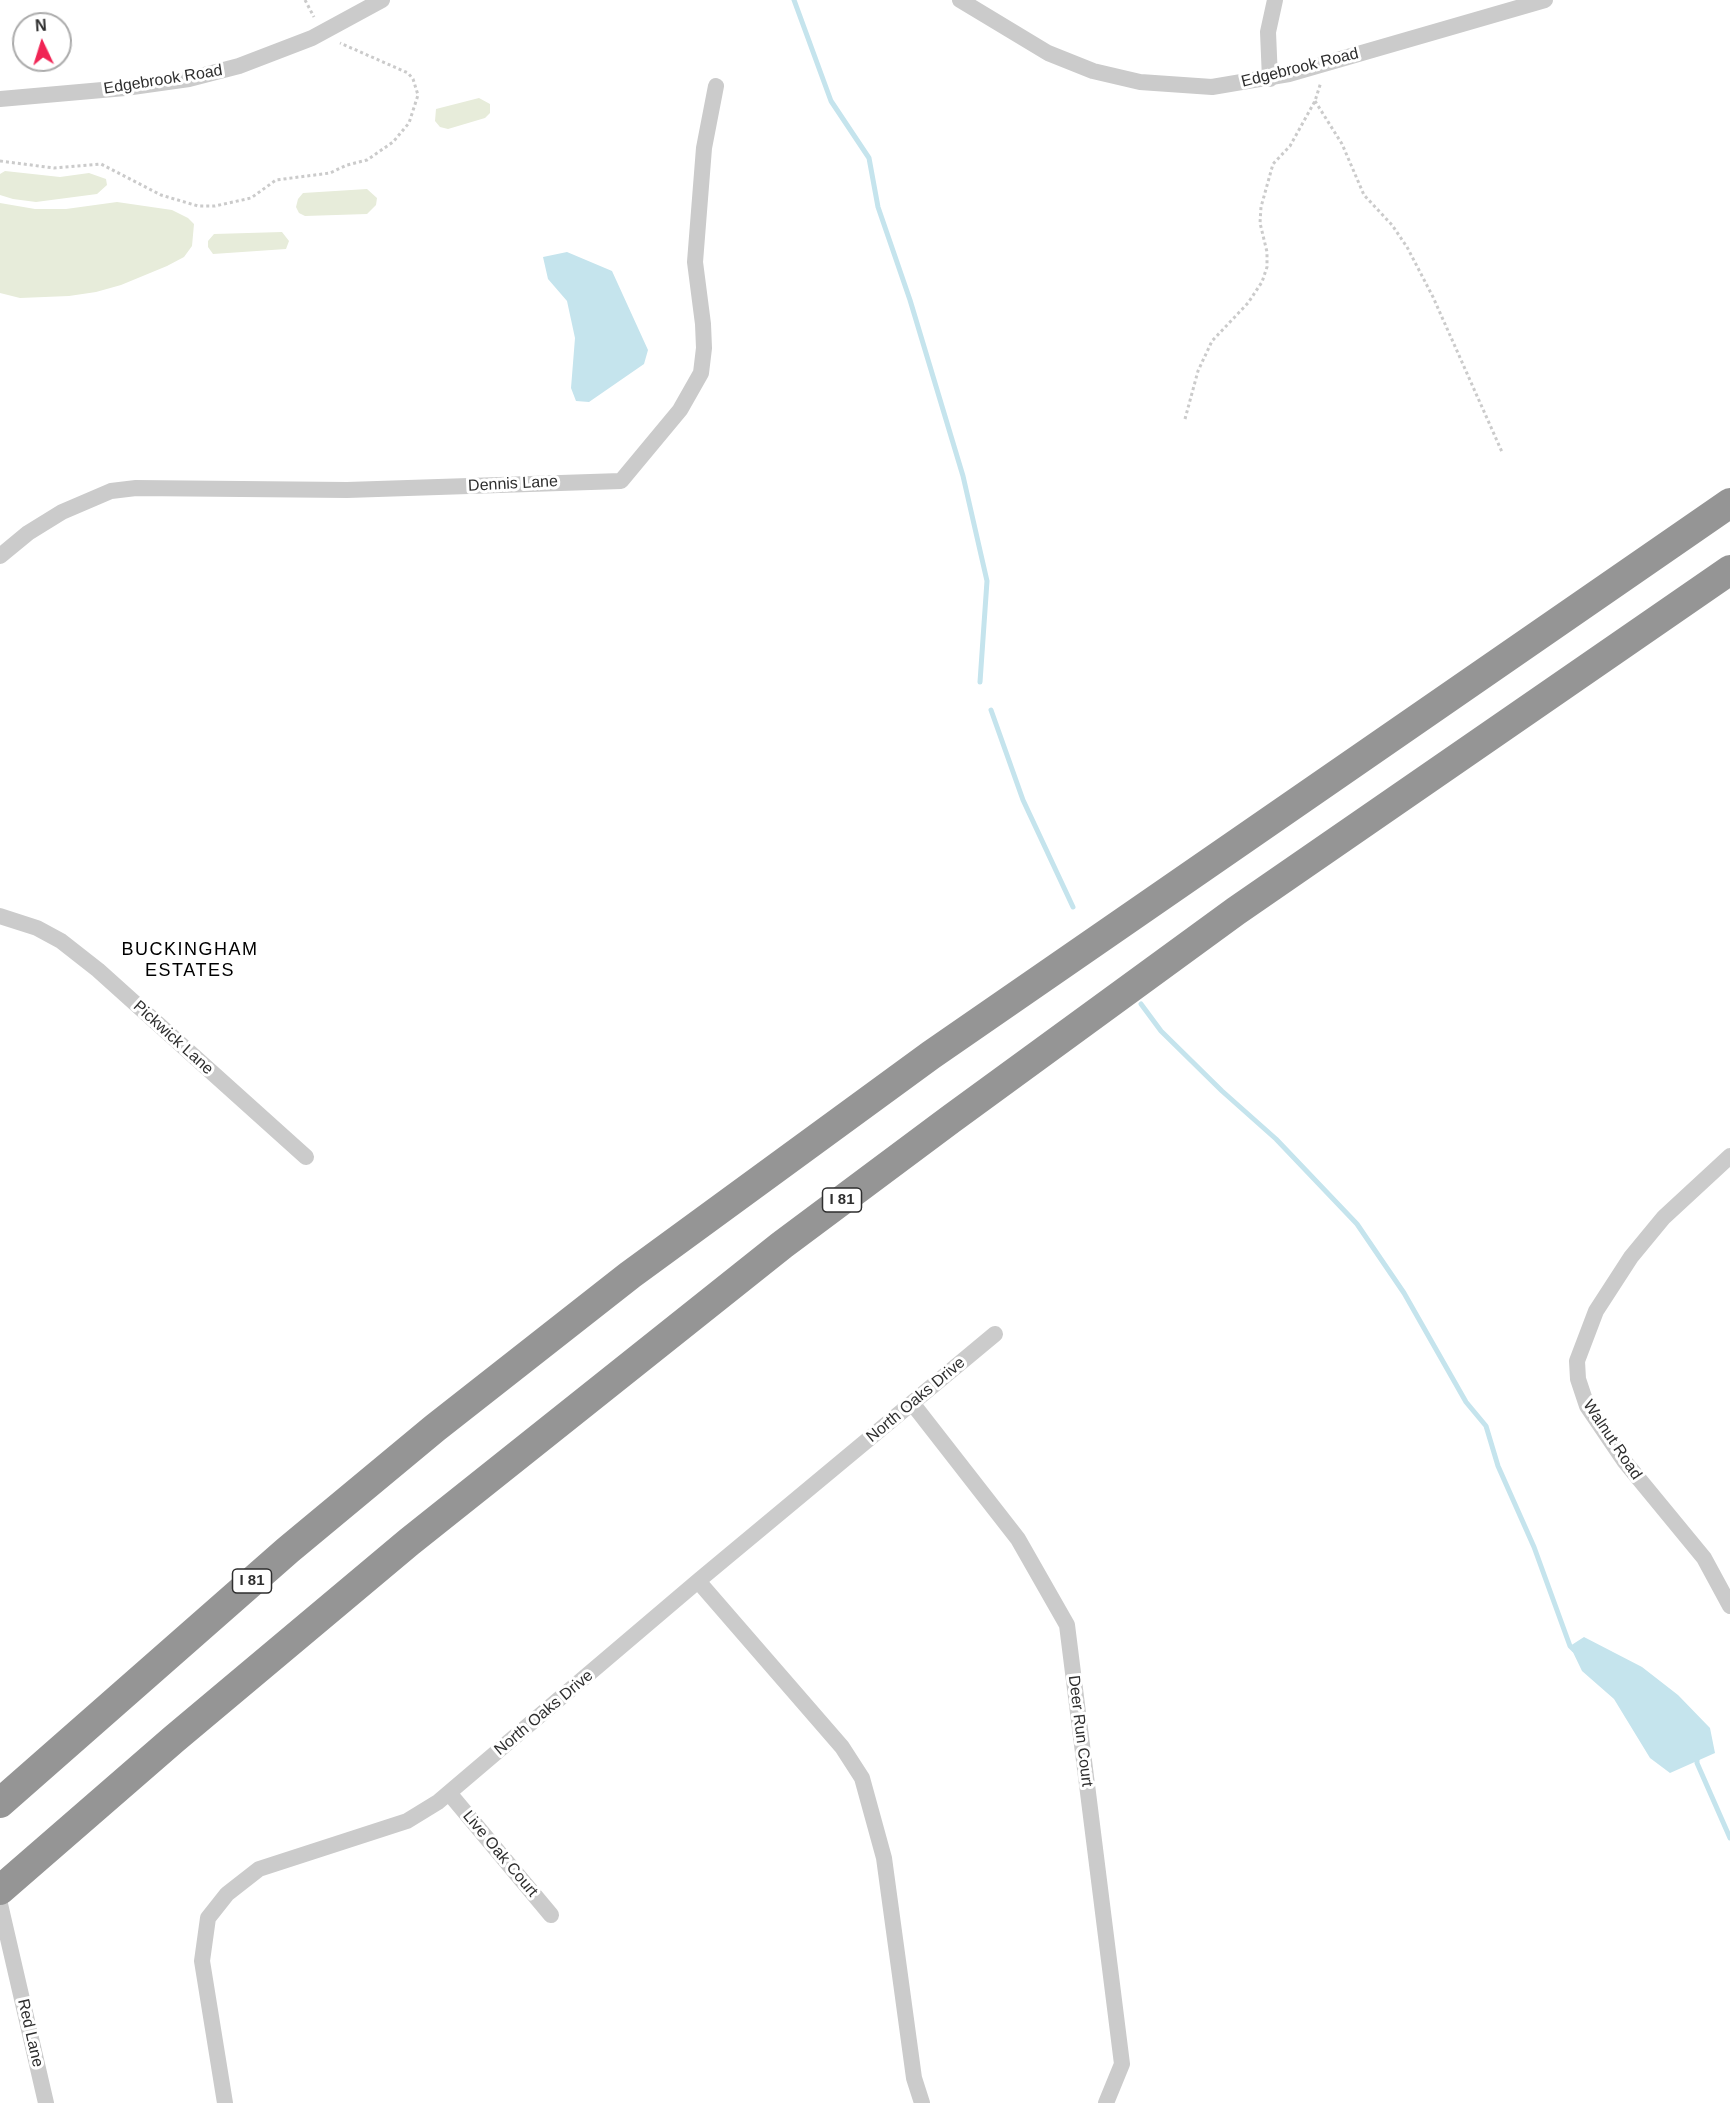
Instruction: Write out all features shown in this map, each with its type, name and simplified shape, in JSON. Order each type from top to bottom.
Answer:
[{"type":"highway","name":"I 81","points":[[0,1803],[288,1550],[444,1422],[639,1268],[931,1055],[1730,503]]},
{"type":"highway","name":"I 81","points":[[0,1890],[174,1739],[390,1557],[782,1245],[1236,911],[1730,570]]},
{"type":"street","name":"Edgebrook Road","points":[[0,99],[125,88],[189,79],[280,52],[382,0]]},
{"type":"street","name":"Edgebrook Road","points":[[960,0],[1048,53],[1093,71],[1140,82],[1212,87],[1270,79],[1545,0]]},
{"type":"street","points":[[1270,79],[1268,32],[1275,0]]},
{"type":"street","name":"Dennis Lane","points":[[0,556],[62,512],[92,497],[119,490],[347,490],[621,481],[680,410],[701,373],[704,340],[695,262],[704,148],[716,87]]},
{"type":"street","name":"Pickwick Lane","points":[[0,916],[37,928],[61,941],[98,970],[306,1157]]},
{"type":"street","name":"Walnut Road","points":[[1730,1156],[1664,1217],[1632,1257],[1596,1311],[1584,1337],[1578,1361],[1578,1379],[1587,1406],[1625,1462],[1704,1558],[1730,1606]]},
{"type":"street","name":"North Oaks Drive","points":[[225,2103],[202,1961],[208,1918],[227,1894],[259,1869],[407,1821],[449,1793],[995,1334]]},
{"type":"street","name":"Deer Run Court","points":[[912,1403],[1018,1539],[1066,1625],[1122,2064],[1106,2103]]},
{"type":"street","points":[[699,1581],[842,1747],[862,1778],[884,1858],[914,2078],[922,2103]]},
{"type":"street","name":"Live Oak Court","points":[[449,1793],[551,1915]]},
{"type":"street","name":"Red Lane","points":[[0,1904],[46,2103]]},
{"type":"path","points":[[0,161],[54,168],[101,164],[161,195],[206,206],[251,198],[276,180],[330,173],[347,165],[367,160],[393,142],[409,123],[416,104],[416,88],[413,79],[401,69],[344,45],[329,29]]},
{"type":"path","points":[[1185,419],[1198,371],[1212,341],[1248,303],[1262,282],[1267,267],[1267,252],[1260,223],[1261,207],[1273,164],[1290,146],[1315,101],[1321,83],[1322,65]]},
{"type":"path","points":[[1315,101],[1342,144],[1364,195],[1392,225],[1407,247],[1433,297],[1502,452]]},
{"type":"green space","points":[[479,98],[490,104],[490,113],[485,118],[448,129],[440,127],[435,121],[436,109]]},
{"type":"green space","points":[[5,171],[60,177],[89,173],[106,179],[107,185],[97,194],[36,202],[13,199],[0,195],[0,174]]},
{"type":"green space","points":[[367,189],[377,198],[376,205],[367,214],[305,216],[299,213],[296,207],[303,193]]},
{"type":"green space","points":[[117,202],[172,210],[188,218],[194,224],[192,246],[184,257],[167,266],[121,285],[96,292],[69,296],[20,298],[0,293],[0,203],[35,209],[66,209]]},
{"type":"green space","points":[[282,232],[289,241],[286,249],[213,254],[208,247],[208,241],[214,234]]},
{"type":"water","points":[[567,252],[612,271],[648,350],[644,364],[589,402],[576,401],[571,388],[575,338],[567,301],[548,279],[543,257]]},
{"type":"water","points":[[1584,1637],[1642,1667],[1678,1695],[1710,1728],[1715,1753],[1670,1773],[1650,1758],[1614,1699],[1582,1671],[1570,1646]]},
{"type":"waterway","points":[[794,0],[831,101],[869,158],[878,207],[910,300],[963,476],[987,581],[980,682]]},
{"type":"waterway","points":[[991,710],[1023,800],[1073,907]]},
{"type":"waterway","points":[[1141,1004],[1161,1031],[1222,1091],[1276,1139],[1357,1224],[1404,1293],[1466,1402],[1486,1426],[1498,1466],[1534,1547],[1570,1646],[1574,1650]]},
{"type":"waterway","points":[[1697,1757],[1697,1763],[1730,1838]]},
{"type":"district","name":"BUCKINGHAM ESTATES","points":[[190,960]]}]
